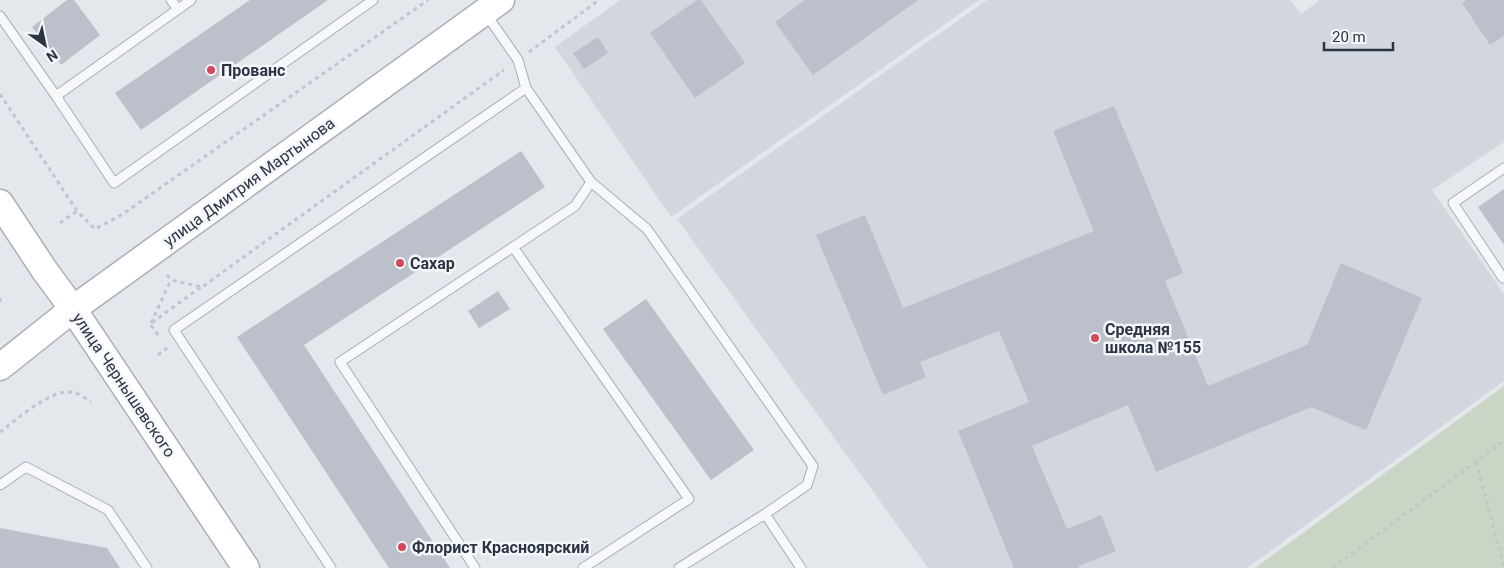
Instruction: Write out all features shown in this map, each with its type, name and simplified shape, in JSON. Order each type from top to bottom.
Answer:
[{"type":"street","name":"улица Дмитрия Мартынова","points":[[0,367],[74,310],[492,6]]},
{"type":"street","name":"улица Чернышевского","points":[[0,203],[45,272],[74,310],[246,568]]},
{"type":"lane","points":[[171,0],[178,9]]},
{"type":"lane","points":[[56,96],[191,0]]},
{"type":"lane","points":[[0,16],[114,183],[373,0]]},
{"type":"lane","points":[[492,6],[518,60],[526,88],[591,182],[647,229],[813,466],[807,485],[679,568]]},
{"type":"lane","points":[[331,568],[174,330],[526,88]]},
{"type":"lane","points":[[1504,168],[1453,203],[1504,277]]},
{"type":"lane","points":[[475,568],[340,362],[575,206],[591,182]]},
{"type":"lane","points":[[513,247],[689,499],[583,568]]},
{"type":"lane","points":[[0,484],[26,466],[108,510],[147,568]]},
{"type":"lane","points":[[765,514],[801,568]]},
{"type":"path","points":[[0,94],[77,210],[95,229],[124,216],[428,0]]},
{"type":"path","points":[[167,275],[171,280],[202,287],[599,0]]},
{"type":"path","points":[[60,223],[77,210]]},
{"type":"path","points":[[150,324],[171,280]]},
{"type":"path","points":[[158,355],[168,348]]},
{"type":"path","points":[[0,432],[51,396],[68,391],[77,393],[91,402]]},
{"type":"path","points":[[23,407],[27,412]]},
{"type":"path","points":[[1332,568],[1504,441]]},
{"type":"path","points":[[1476,462],[1504,566]]},
{"type":"shaded area","points":[[620,0],[979,0],[671,217],[555,47]]},
{"type":"shaded area","points":[[987,0],[1290,0],[1301,14],[1320,0],[1504,0],[1504,142],[1432,190],[1504,294],[1504,381],[1247,568],[928,568],[677,219]]},
{"type":"green space","points":[[1504,386],[1504,568],[1255,568]]},
{"type":"building","points":[[67,0],[74,0],[100,35],[61,65],[32,27]]},
{"type":"building","points":[[250,0],[328,0],[141,130],[115,93]]},
{"type":"building","points":[[697,0],[701,0],[745,63],[695,98],[650,33]]},
{"type":"building","points":[[805,0],[918,0],[813,75],[775,22]]},
{"type":"building","points":[[1466,0],[1504,0],[1504,36],[1490,45],[1462,3]]},
{"type":"building","points":[[598,37],[608,53],[584,69],[573,53]]},
{"type":"building","name":"Средняя школа №155","points":[[1114,106],[1183,273],[1165,281],[1208,386],[1307,345],[1341,263],[1422,298],[1366,430],[1311,407],[1156,472],[1128,405],[1032,446],[1067,529],[1101,515],[1116,551],[1079,566],[1079,568],[1014,568],[958,431],[1029,402],[999,331],[920,362],[926,377],[883,395],[816,235],[865,215],[903,308],[1094,231],[1053,131]]},
{"type":"building","points":[[521,151],[545,187],[304,345],[450,568],[389,568],[237,337]]},
{"type":"building","points":[[1504,189],[1504,245],[1478,207]]},
{"type":"building","points":[[498,291],[510,309],[479,328],[468,311]]},
{"type":"building","points":[[646,299],[754,450],[711,480],[603,329]]},
{"type":"building","points":[[0,528],[107,548],[120,568],[0,568]]},
{"type":"place","name":"Прованс","points":[[211,70]]},
{"type":"place","name":"Сахар","points":[[400,263]]},
{"type":"place","name":"Средняя школа №155","points":[[1095,338]]},
{"type":"place","name":"Флорист Красноярский","points":[[402,547]]}]
